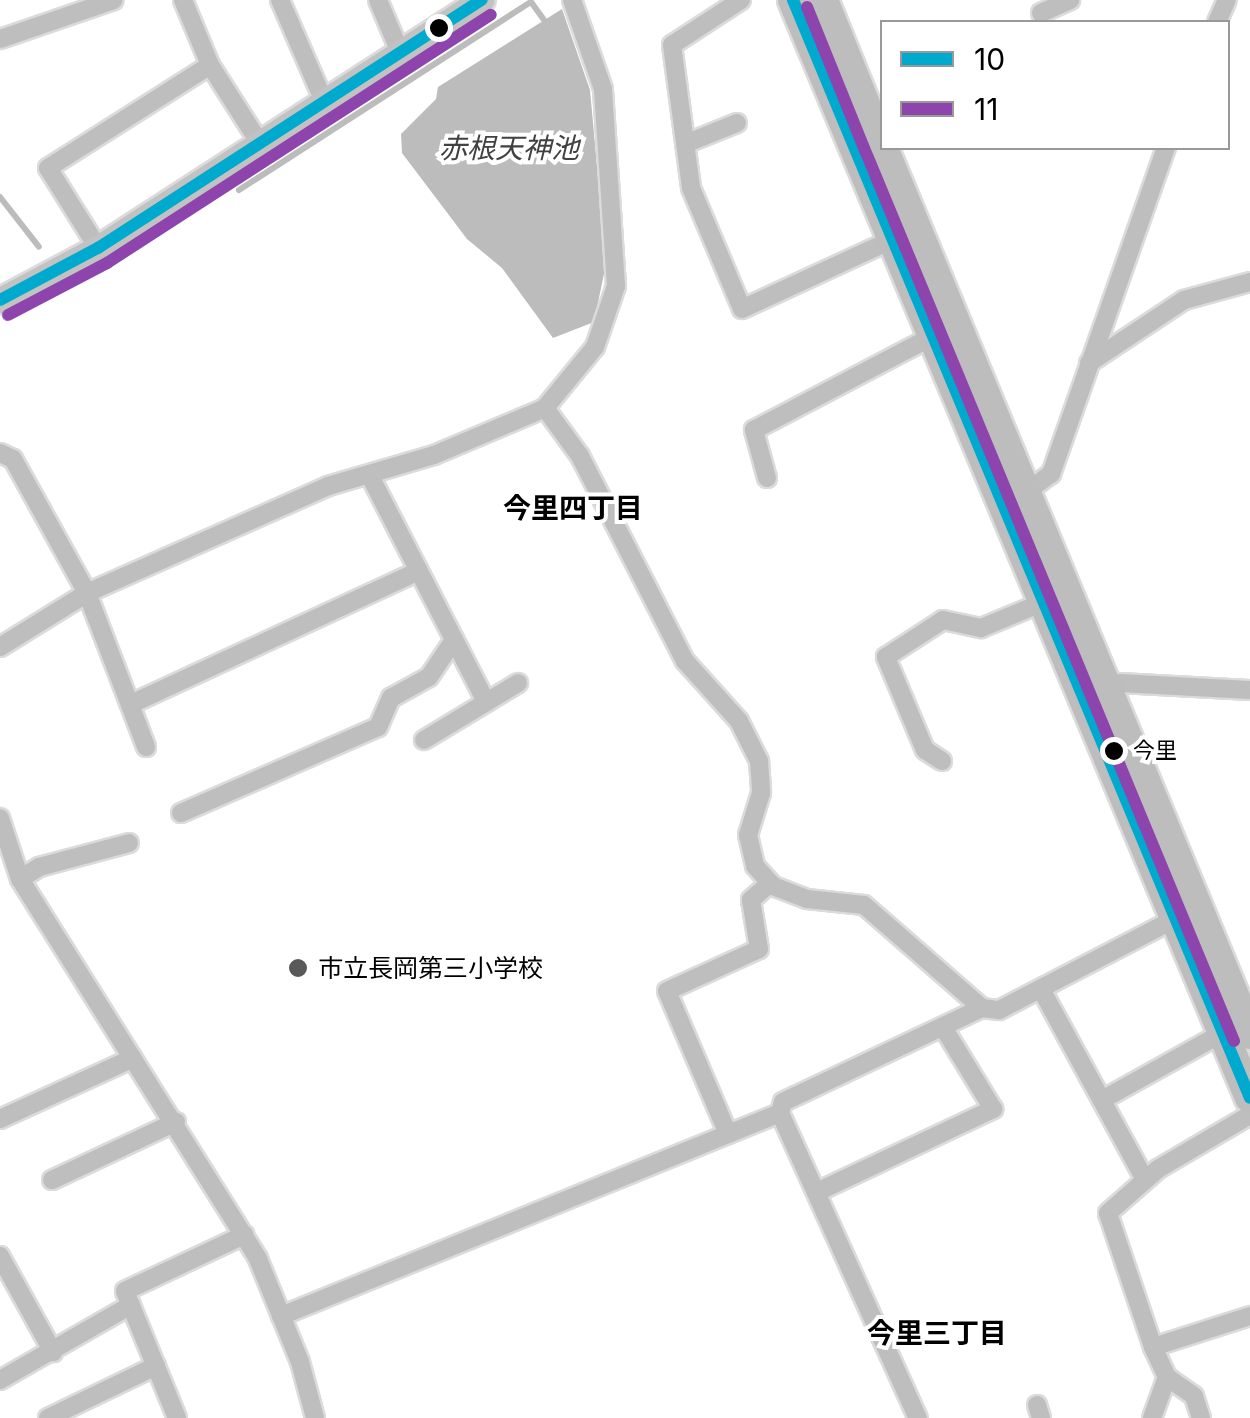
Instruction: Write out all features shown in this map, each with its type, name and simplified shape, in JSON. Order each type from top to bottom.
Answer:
[{"type":"main road","points":[[0,300],[98,248],[482,0]]},
{"type":"main road","points":[[792,0],[905,234],[1188,912],[1237,1033],[1250,1098]]},
{"type":"main road","points":[[824,0],[880,140]]},
{"type":"main road","points":[[884,150],[905,234]]},
{"type":"main road","points":[[945,330],[1024,494],[1055,598],[1101,682],[1188,912]]},
{"type":"street","points":[[0,39],[114,0]]},
{"type":"street","points":[[182,0],[210,66],[261,145]]},
{"type":"street","points":[[280,0],[324,100]]},
{"type":"street","points":[[378,0],[400,52]]},
{"type":"street","points":[[0,647],[88,593],[328,486],[370,476],[545,408],[595,347],[616,286],[603,89],[572,0]]},
{"type":"street","points":[[741,0],[672,45],[691,188],[742,309],[905,234]]},
{"type":"street","points":[[1041,13],[1070,0]]},
{"type":"street","points":[[98,248],[48,168],[210,66]]},
{"type":"street","points":[[685,144],[737,123]]},
{"type":"street","points":[[1024,494],[1051,474],[1165,150]]},
{"type":"street","points":[[1089,363],[1184,300],[1250,282]]},
{"type":"street","points":[[767,478],[754,430],[945,330]]},
{"type":"street","points":[[545,408],[580,456],[686,661],[739,721],[759,760],[760,793],[748,835],[755,866],[770,883],[808,899],[864,906],[982,1008]]},
{"type":"street","points":[[0,453],[13,459],[88,593],[146,748]]},
{"type":"street","points":[[370,476],[486,702]]},
{"type":"street","points":[[132,704],[419,571]]},
{"type":"street","points":[[942,762],[925,750],[886,657],[943,620],[981,628],[1055,598]]},
{"type":"street","points":[[181,813],[378,727],[392,698],[428,676],[454,640]]},
{"type":"street","points":[[1101,682],[1250,690]]},
{"type":"street","points":[[424,740],[518,683]]},
{"type":"street","points":[[0,818],[20,880],[244,1235],[281,1316],[315,1418]]},
{"type":"street","points":[[20,880],[39,867],[129,843]]},
{"type":"street","points":[[728,1134],[667,992],[759,949],[750,900],[770,883]]},
{"type":"street","points":[[918,1418],[780,1113],[783,1102],[982,1008],[999,1010],[1188,912]]},
{"type":"street","points":[[1041,989],[1145,1180]]},
{"type":"street","points":[[817,1192],[993,1109],[943,1027]]},
{"type":"street","points":[[1102,1100],[1237,1033]]},
{"type":"street","points":[[0,1120],[133,1058]]},
{"type":"street","points":[[281,1316],[780,1113]]},
{"type":"street","points":[[1201,1418],[1194,1396],[1166,1377],[1108,1213],[1145,1180],[1250,1114]]},
{"type":"street","points":[[52,1180],[176,1122]]},
{"type":"street","points":[[177,1418],[125,1291],[244,1235]]},
{"type":"street","points":[[0,1256],[53,1352]]},
{"type":"street","points":[[0,1380],[131,1305]]},
{"type":"street","points":[[1153,1347],[1250,1316]]},
{"type":"street","points":[[48,1418],[156,1366]]},
{"type":"street","points":[[1152,1418],[1166,1377]]},
{"type":"water","name":"赤根天神池","points":[[562,9],[590,90],[606,264],[594,322],[553,338],[502,268],[467,239],[402,153],[401,134],[436,99],[438,87]]},
{"type":"waterway","points":[[239,190],[531,2],[544,20]]},
{"type":"waterway","points":[[0,197],[39,247]]},
{"type":"transit line","name":"10","points":[[0,300],[98,248],[482,0]]},
{"type":"transit line","name":"10","points":[[793,0],[1250,1098]]},
{"type":"transit line","name":"11","points":[[807,7],[866,153]]},
{"type":"transit line","name":"11","points":[[8,315],[107,263],[491,15]]},
{"type":"transit line","name":"11","points":[[867,155],[1234,1041]]},
{"type":"place","name":"今里","points":[[1114,751]]},
{"type":"place","name":"市立長岡第三小学校","points":[[298,968]]},
{"type":"district","name":"今里四丁目","points":[[573,508]]},
{"type":"district","name":"今里三丁目","points":[[937,1333]]}]
